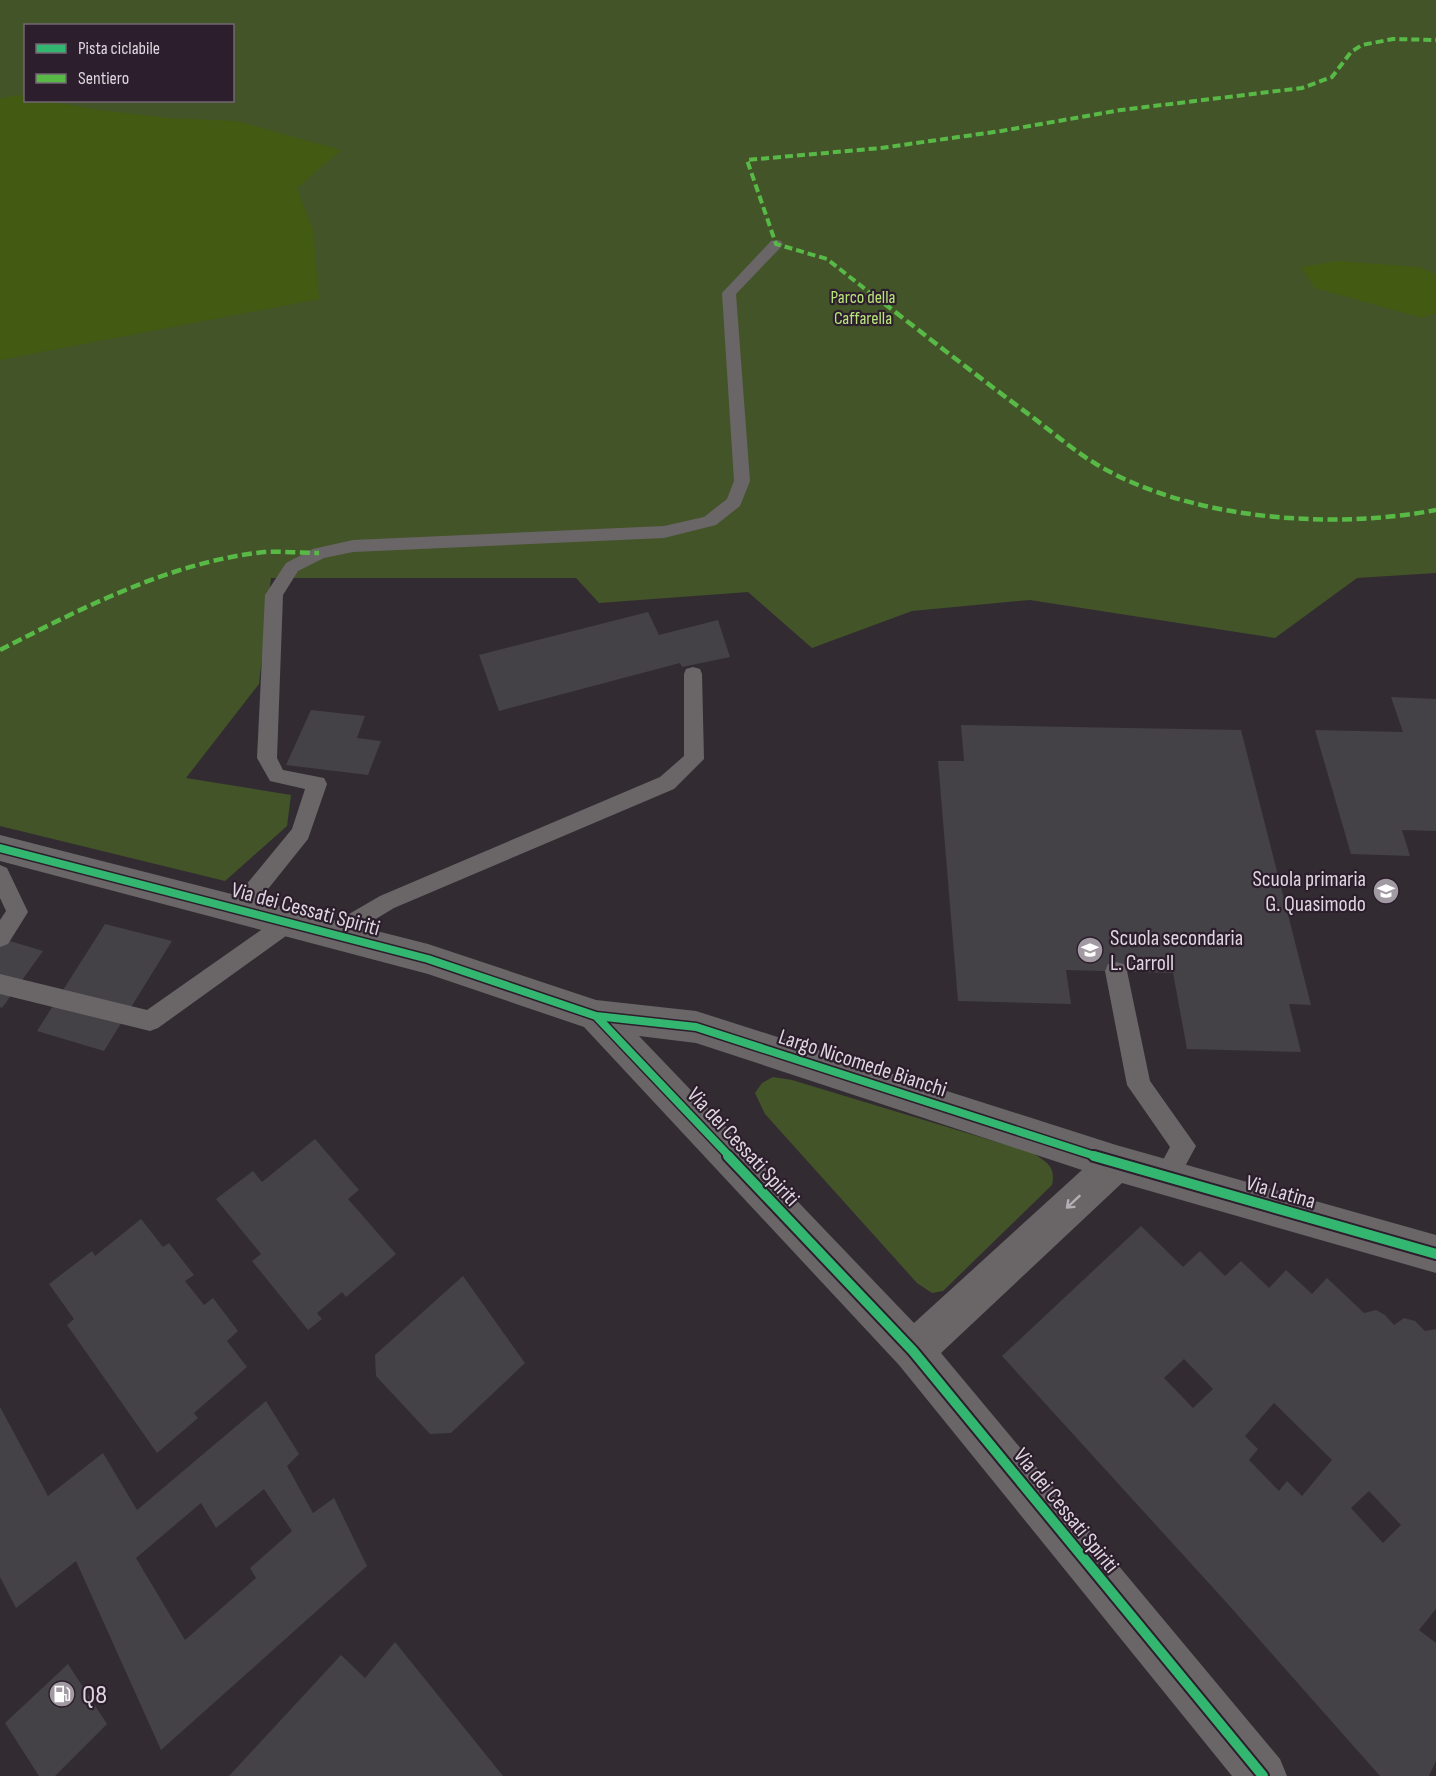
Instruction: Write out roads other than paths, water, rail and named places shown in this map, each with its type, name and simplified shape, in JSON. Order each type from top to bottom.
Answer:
[{"type":"street","name":"Via dei Cessati Spiriti","points":[[0,848],[240,908],[428,959],[596,1016],[913,1351],[1263,1776]]},
{"type":"street","name":"Largo Nicomede Bianchi","points":[[596,1016],[696,1028],[1116,1162]]},
{"type":"street","name":"Via Latina","points":[[1116,1162],[1436,1254]]},
{"type":"street","points":[[913,1351],[1116,1162]]},
{"type":"lane","points":[[240,908],[302,833],[317,784],[277,776],[267,758],[274,595],[292,567],[319,553],[353,546],[664,532],[710,521],[734,502],[742,481],[729,293],[776,244]]},
{"type":"lane","points":[[333,934],[387,902],[667,783],[694,759],[693,674]]},
{"type":"lane","points":[[0,874],[17,912],[0,938]]},
{"type":"lane","points":[[0,984],[150,1021],[289,922]]},
{"type":"lane","points":[[1116,971],[1139,1085],[1184,1146],[1166,1177]]},
{"type":"place","name":"Scuola primaria G. Quasimodo","points":[[1386,891]]},
{"type":"place","name":"Scuola secondaria L. Carroll","points":[[1090,950]]},
{"type":"place","name":"Q8","points":[[62,1694]]},
{"type":"park label","name":"Parco della Caffarella","points":[[863,307]]}]
